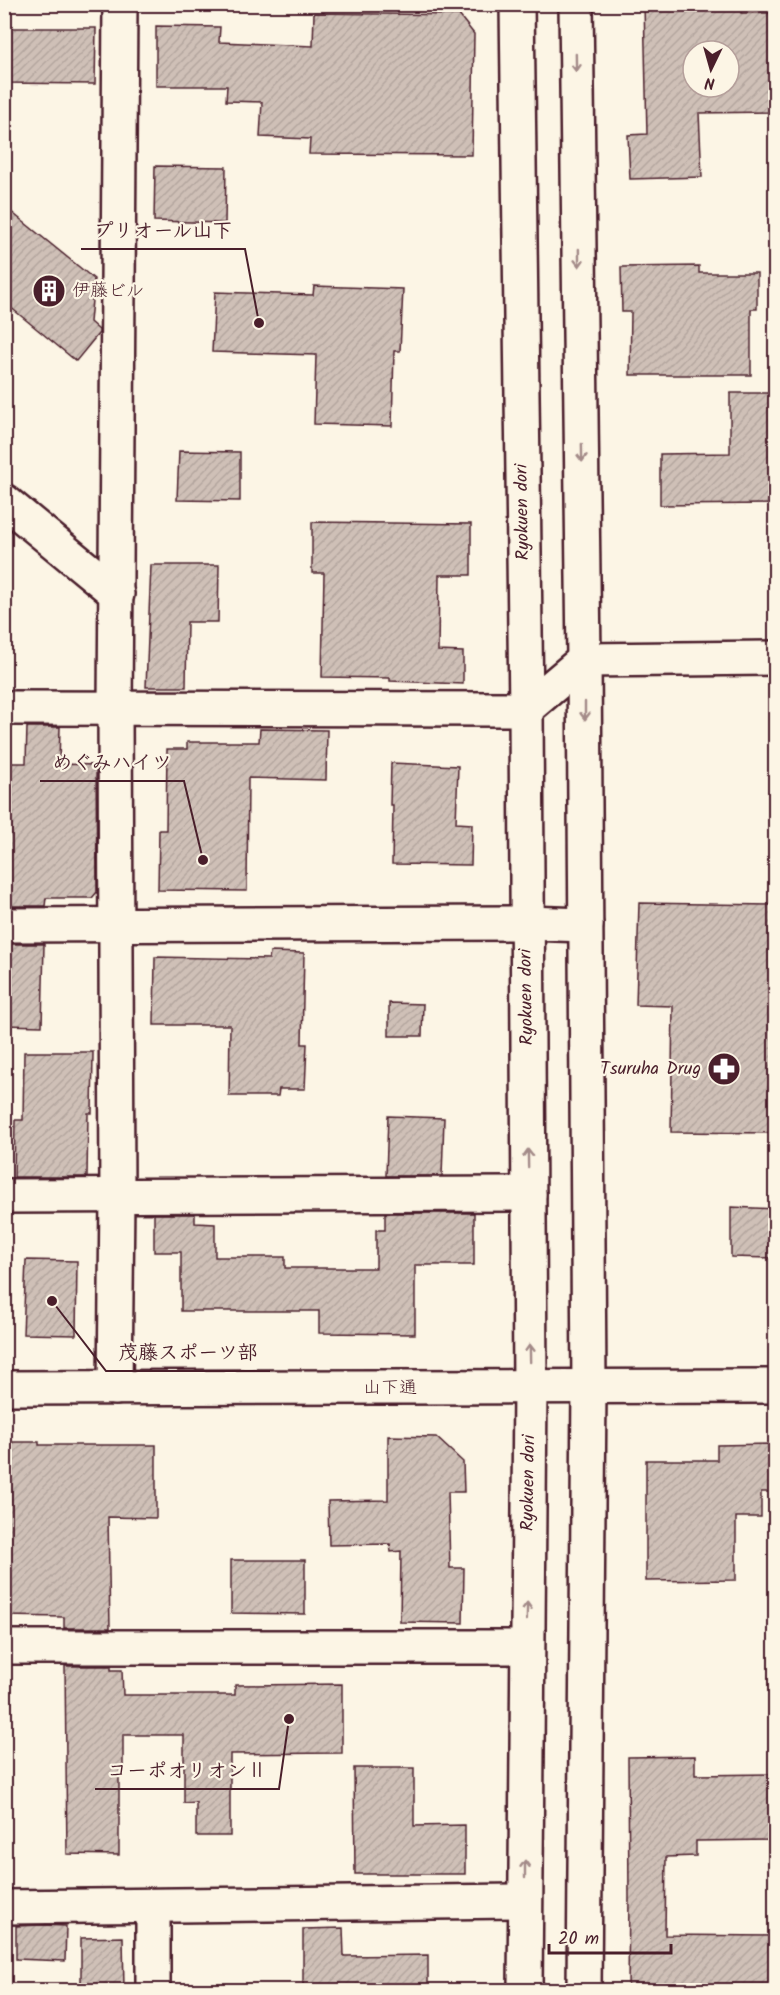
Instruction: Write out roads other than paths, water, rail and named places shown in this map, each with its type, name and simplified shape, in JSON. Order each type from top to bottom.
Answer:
[{"type":"street","points":[[115,1388],[117,925],[115,709],[120,4]]},
{"type":"street","name":"Ryokuen dori","points":[[517,4],[526,709],[530,1386],[526,1647],[525,1990]]},
{"type":"street","points":[[576,4],[584,660],[589,1387],[584,1990]]},
{"type":"street","points":[[4,501],[117,594]]},
{"type":"street","points":[[4,708],[526,709],[584,660],[776,658]]},
{"type":"street","points":[[4,926],[526,923],[586,925]]},
{"type":"street","points":[[4,1196],[529,1194]]},
{"type":"street","name":"山下通","points":[[4,1388],[776,1386]]},
{"type":"street","points":[[4,1647],[526,1647]]},
{"type":"street","points":[[4,1907],[525,1901]]},
{"type":"street","points":[[153,1906],[153,1990]]},
{"type":"place","name":"伊藤ビル","points":[[49,291]]},
{"type":"place","name":"プリオール山下","points":[[259,323]]},
{"type":"place","name":"めぐみハイツ","points":[[203,860]]},
{"type":"place","name":"Tsuruha Drug","points":[[724,1069]]},
{"type":"place","name":"茂藤スポーツ部","points":[[52,1301]]},
{"type":"place","name":"コーポオリオンⅡ","points":[[289,1719]]}]
